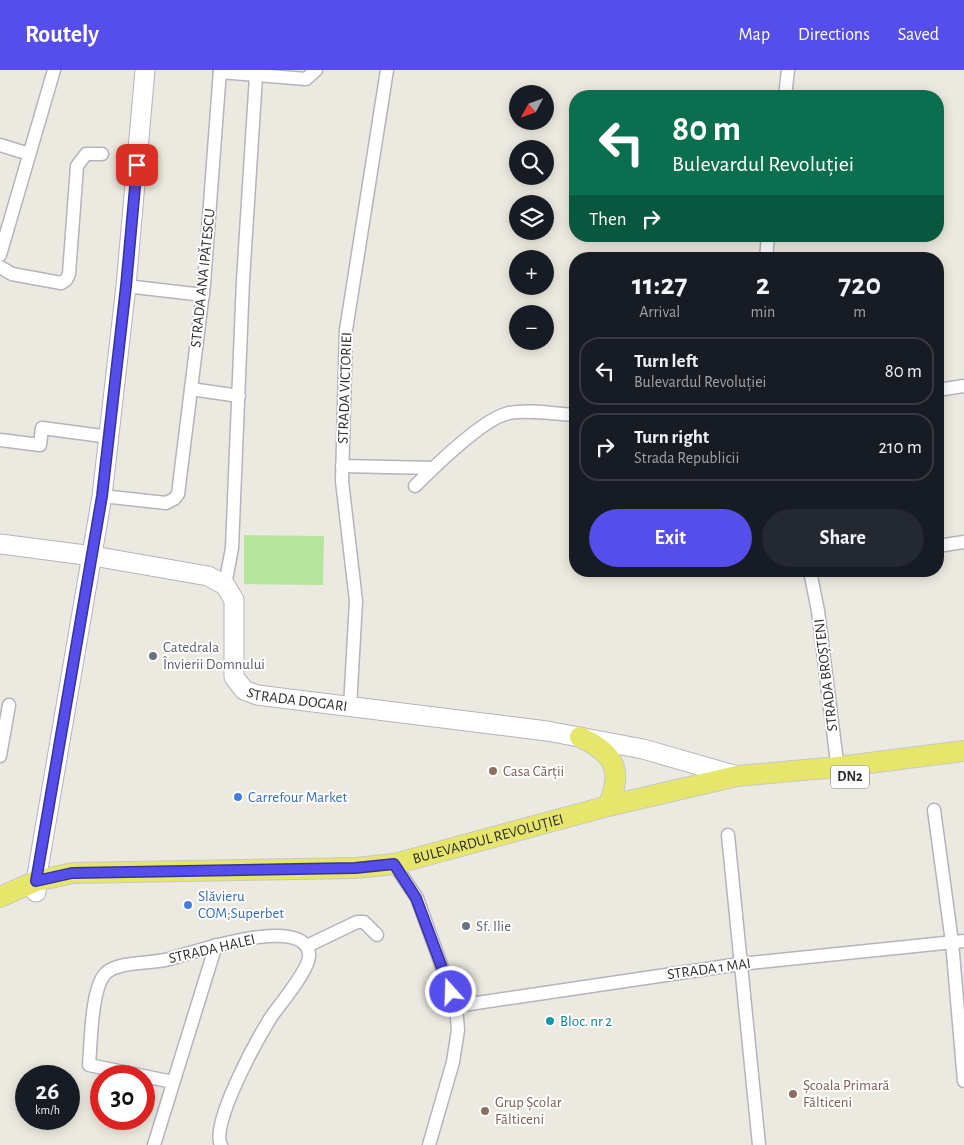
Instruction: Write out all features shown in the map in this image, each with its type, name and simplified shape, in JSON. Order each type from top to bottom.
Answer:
[{"type":"main road","points":[[580,736],[604,752],[616,769],[615,791],[608,806]]},
{"type":"main road","name":"DN2","points":[[838,773],[964,750]]},
{"type":"main road","name":"DN2","points":[[723,784],[964,761]]},
{"type":"main road","name":"BULEVARDUL REVOLUȚIEI","points":[[398,869],[608,806],[723,784]]},
{"type":"main road","name":"BULEVARDUL REVOLUȚIEI","points":[[0,897],[72,873],[355,868],[398,869],[608,817],[723,784]]},
{"type":"main road","name":"BULEVARDUL REVOLUȚIEI","points":[[0,908],[36,886]]},
{"type":"street","points":[[0,255],[54,70]]},
{"type":"street","points":[[36,886],[93,556],[110,437],[126,286],[145,70]]},
{"type":"street","points":[[220,71],[256,76],[306,79],[316,70]]},
{"type":"street","name":"STRADA VICTORIEI","points":[[350,707],[356,601],[342,466],[346,330],[387,70]]},
{"type":"street","points":[[786,90],[788,70]]},
{"type":"street","name":"STRADA ANA IPĂTESCU","points":[[102,496],[166,503],[174,500],[179,485],[202,295],[220,71]]},
{"type":"street","points":[[0,544],[93,556],[196,573],[217,579],[225,585],[232,559],[242,280],[256,76]]},
{"type":"street","points":[[0,145],[29,154]]},
{"type":"street","points":[[0,267],[12,274],[60,283],[66,280],[69,274],[77,166],[86,154],[102,154]]},
{"type":"street","points":[[126,286],[202,295]]},
{"type":"street","points":[[944,389],[964,386]]},
{"type":"street","points":[[191,389],[239,396]]},
{"type":"street","points":[[415,486],[433,468],[494,419],[510,413],[569,415]]},
{"type":"street","points":[[0,440],[40,445],[42,428],[110,437]]},
{"type":"street","points":[[342,466],[433,468]]},
{"type":"street","points":[[944,545],[964,542]]},
{"type":"street","name":"STRADA BROȘTENI","points":[[811,577],[818,611],[838,773]]},
{"type":"street","name":"STRADA DOGARI","points":[[225,585],[234,600],[234,677],[239,685],[256,696],[580,736],[643,749],[723,784]]},
{"type":"street","points":[[0,756],[9,705]]},
{"type":"street","name":"STRADA DOGARI","points":[[660,755],[723,784]]},
{"type":"street","points":[[934,810],[958,942],[964,1081]]},
{"type":"street","points":[[728,835],[758,1145]]},
{"type":"street","points":[[398,869],[416,898],[456,1006],[458,1030],[453,1062],[429,1145]]},
{"type":"street","points":[[221,1145],[218,1138],[229,1098],[270,1019],[309,963],[310,956],[307,946],[357,922],[364,922],[377,936]]},
{"type":"street","name":"STRADA HALEI","points":[[173,1082],[89,1065],[98,988],[100,981],[107,972],[120,966],[167,960],[216,945],[281,936],[295,936],[307,946]]},
{"type":"street","name":"STRADA 1 MAI","points":[[456,1006],[740,964],[958,942]]},
{"type":"street","points":[[154,1145],[216,945]]},
{"type":"green space","points":[[244,535],[324,536],[323,585],[244,584]]},
{"type":"place","name":"Catedrala Învierii Domnului","points":[[153,656]]},
{"type":"place","name":"Casa Cărții","points":[[493,771]]},
{"type":"place","name":"Carrefour Market","points":[[238,797]]},
{"type":"place","name":"Slăvieru COM;Superbet","points":[[188,905]]},
{"type":"place","name":"Sf. Ilie","points":[[466,926]]},
{"type":"place","name":"Bloc. nr 2","points":[[550,1021]]},
{"type":"place","name":"Școala Primară Fălticeni","points":[[793,1094]]},
{"type":"place","name":"Grup Școlar Fălticeni","points":[[485,1111]]},
{"type":"route","points":[[137,165],[126,286],[102,496],[36,881],[72,873],[219,868],[355,868],[394,864],[416,898],[430,940],[447,978],[451,992]]}]
